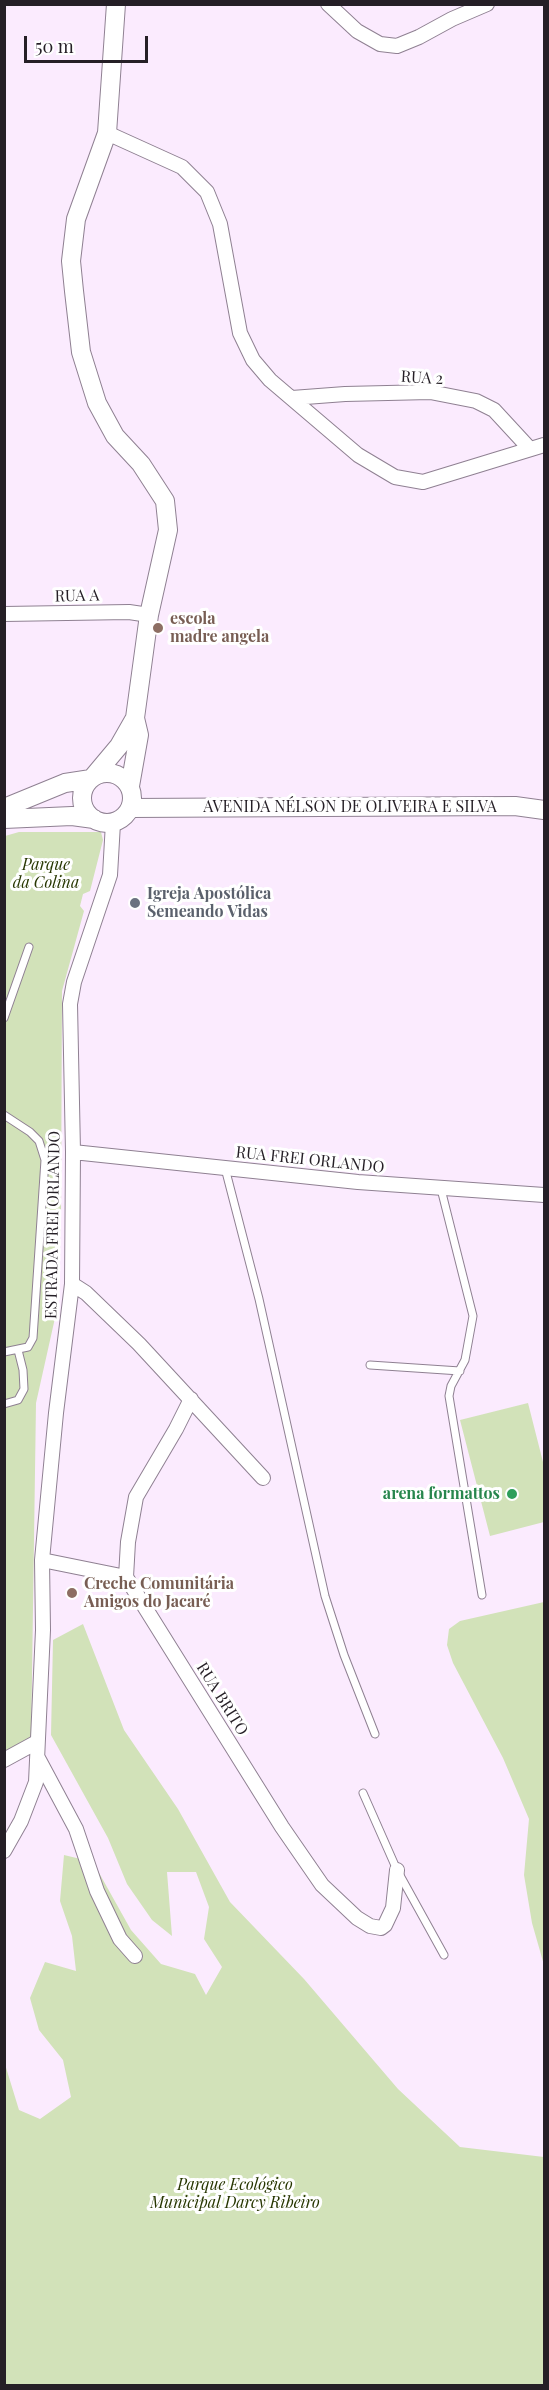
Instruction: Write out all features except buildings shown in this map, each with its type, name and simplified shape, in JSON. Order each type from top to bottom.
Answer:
[{"type":"street","points":[[4,819],[72,816],[113,823],[124,817],[131,797],[139,735],[135,718],[149,615],[168,530],[165,501],[141,464],[116,436],[97,403],[81,352],[71,261],[76,219],[107,133],[116,4]]},
{"type":"street","points":[[328,4],[357,31],[380,44],[397,46],[487,4]]},
{"type":"street","points":[[107,133],[182,167],[207,192],[220,224],[240,333],[254,360],[270,380],[358,455],[395,477],[423,482],[544,445]]},
{"type":"street","name":"RUA 2","points":[[292,398],[430,392],[464,398],[494,410],[530,449]]},
{"type":"street","name":"RUA A","points":[[4,614],[129,612],[149,615]]},
{"type":"street","points":[[94,819],[86,811],[82,800],[84,788],[119,746],[135,718]]},
{"type":"street","points":[[4,808],[65,783],[92,778],[103,773],[123,778],[131,797]]},
{"type":"street","name":"AVENIDA NÉLSON DE OLIVEIRA E SILVA","points":[[131,797],[156,807],[515,806],[544,810]]},
{"type":"street","name":"ESTRADA FREI ORLANDO","points":[[38,1758],[43,1630],[42,1560],[56,1413],[72,1284],[73,1152],[70,1004],[74,982],[110,875],[113,823]]},
{"type":"street","name":"RUA FREI ORLANDO","points":[[73,1152],[441,1189],[544,1195]]},
{"type":"street","points":[[72,1284],[86,1293],[139,1344],[263,1478]]},
{"type":"street","points":[[42,1560],[126,1577],[128,1542],[136,1497],[191,1399]]},
{"type":"street","name":"RUA BRITO","points":[[126,1577],[282,1827],[322,1886],[357,1918],[370,1926],[381,1928],[386,1925],[393,1908],[397,1870]]},
{"type":"street","points":[[4,1760],[37,1742]]},
{"type":"street","points":[[4,1851],[21,1821],[36,1782],[38,1758]]},
{"type":"street","points":[[38,1758],[76,1829],[96,1891],[120,1939],[135,1956]]},
{"type":"lane","points":[[4,1018],[28,947]]},
{"type":"lane","points":[[4,1115],[30,1132],[39,1141],[45,1160],[33,1338],[28,1347],[4,1352]]},
{"type":"lane","points":[[225,1168],[259,1299],[325,1596],[344,1655],[375,1734]]},
{"type":"lane","points":[[441,1189],[473,1316],[465,1360],[451,1386],[450,1409],[482,1594]]},
{"type":"lane","points":[[4,1404],[18,1400],[24,1389],[23,1370],[18,1350]]},
{"type":"lane","points":[[370,1365],[460,1371]]},
{"type":"lane","points":[[363,1793],[397,1870],[444,1955]]},
{"type":"green space","name":"Parque da Colina","points":[[19,832],[101,832],[103,840],[90,891],[83,894],[80,906],[84,911],[62,991],[61,1213],[57,1309],[36,1403],[31,1745],[5,1761],[5,836]]},
{"type":"green space","name":"arena formattos","points":[[528,1403],[544,1466],[544,1522],[490,1536],[460,1420]]},
{"type":"green space","points":[[544,1602],[544,1965],[532,1923],[524,1875],[529,1819],[503,1758],[453,1663],[447,1645],[449,1629],[460,1621]]},
{"type":"green space","name":"Parque Ecológico Municipal Darcy Ribeiro","points":[[83,1624],[124,1730],[178,1809],[230,1902],[304,1979],[398,2089],[460,2147],[544,2157],[544,2385],[5,2385],[4,2061],[19,2110],[40,2119],[71,2097],[63,2060],[39,2030],[30,1998],[45,1962],[76,1971],[72,1936],[60,1901],[64,1855],[93,1862],[131,1930],[161,1964],[195,1974],[206,1995],[222,1967],[204,1939],[209,1907],[196,1872],[167,1872],[172,1936],[152,1920],[127,1884],[108,1838],[51,1735],[53,1640]]},
{"type":"place","name":"escola madre angela","points":[[158,628]]},
{"type":"place","name":"Igreja Apostólica Semeando Vidas","points":[[135,903]]},
{"type":"place","name":"arena formattos","points":[[512,1494]]},
{"type":"place","name":"Creche Comunitária Amigos do Jacaré","points":[[72,1593]]}]
